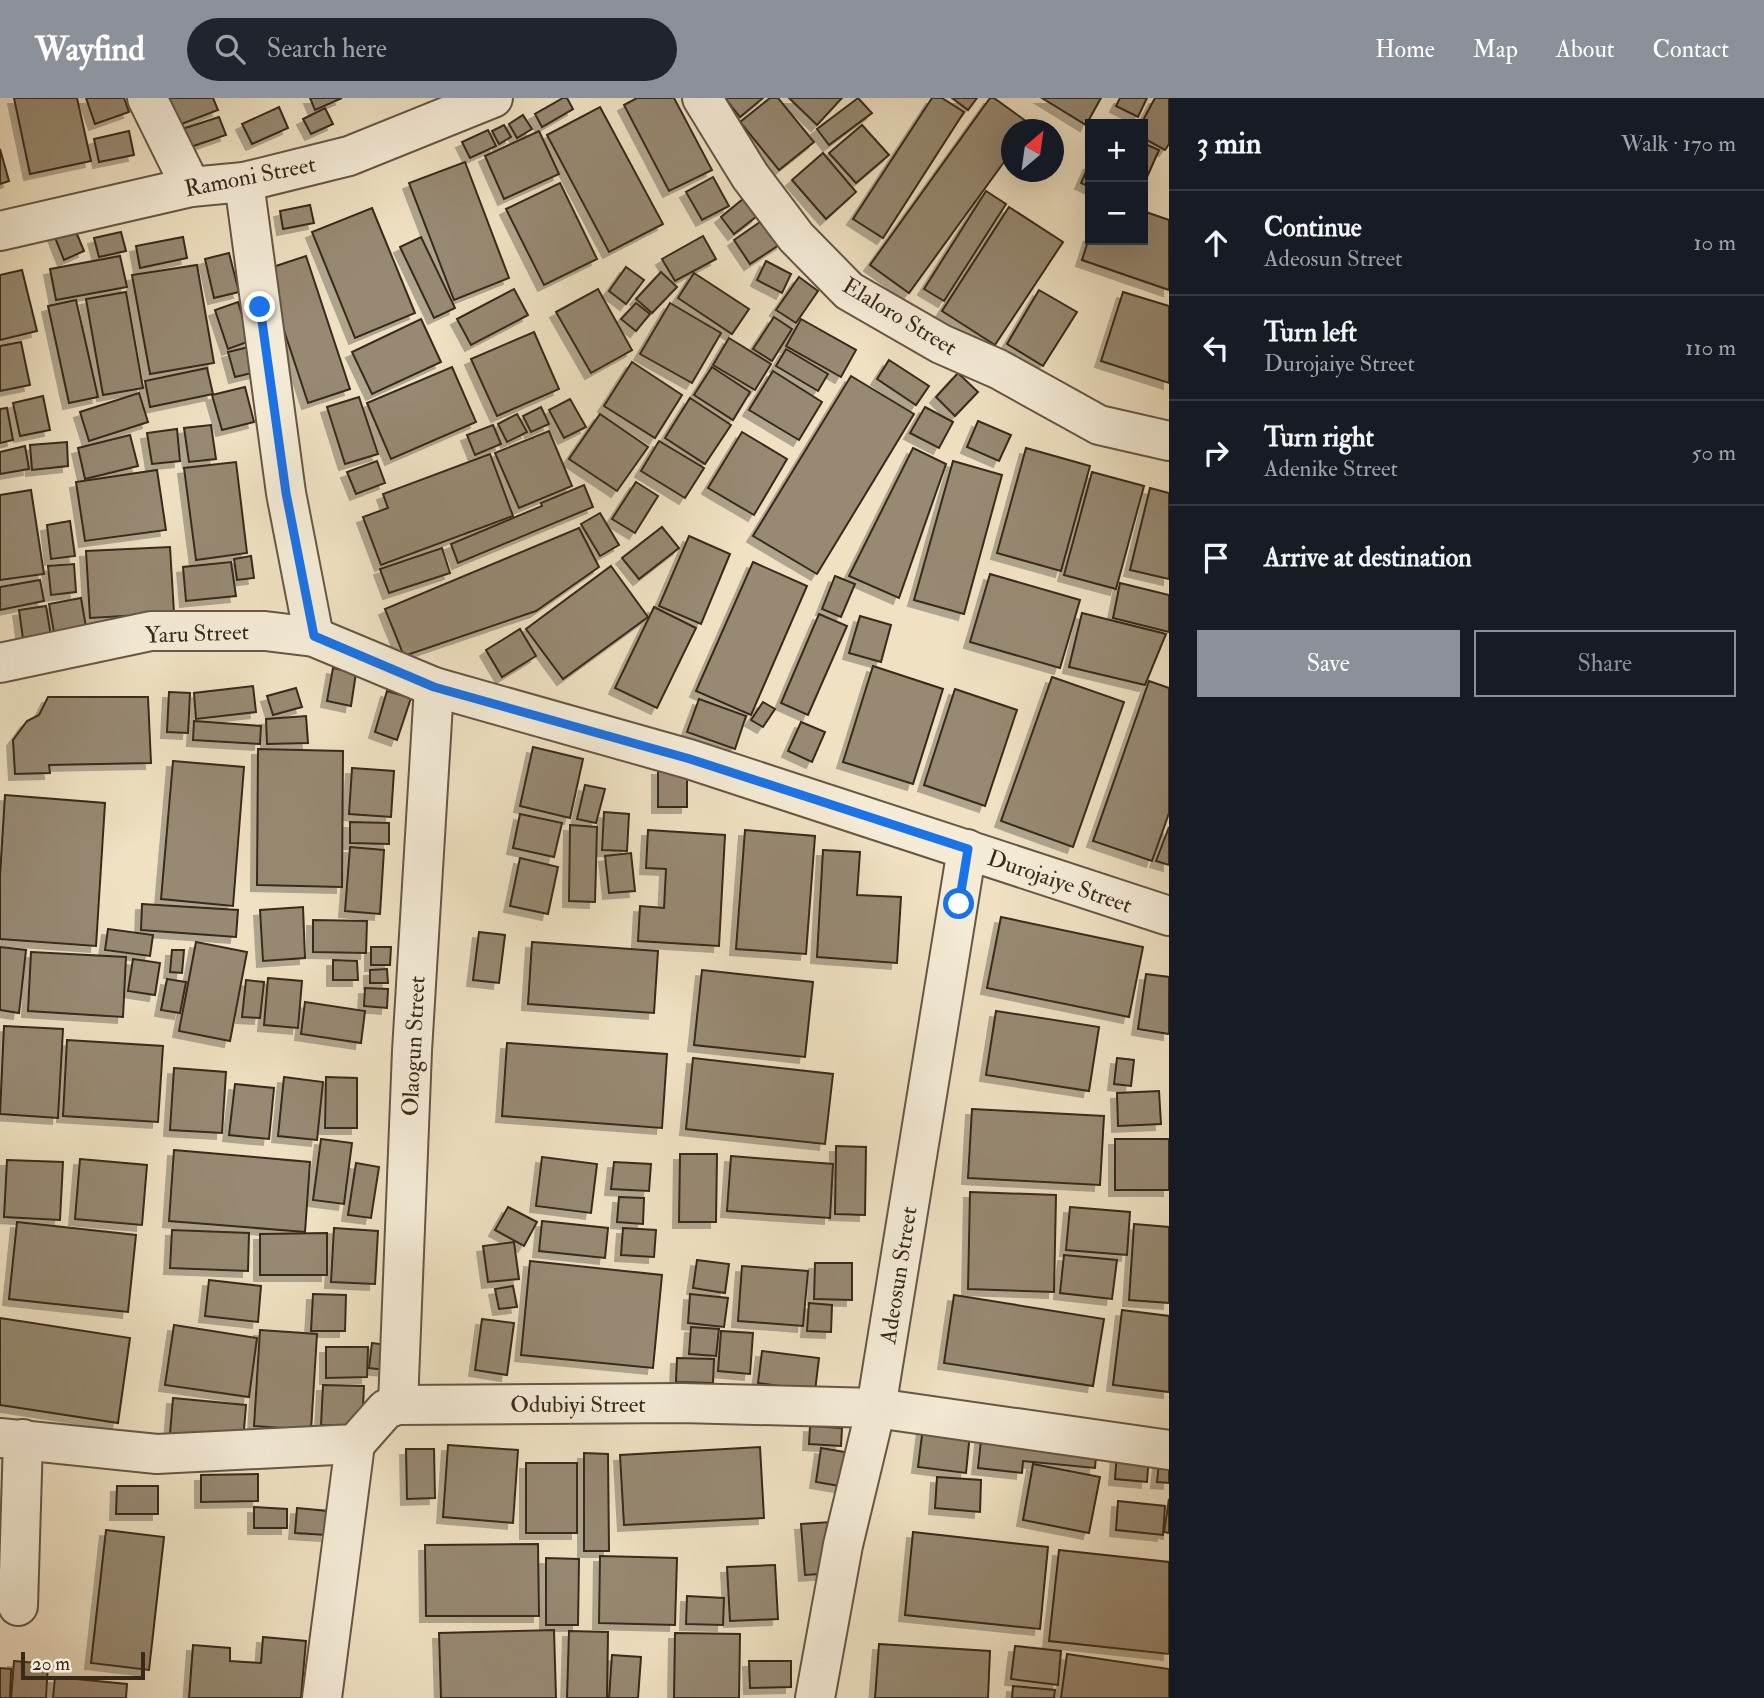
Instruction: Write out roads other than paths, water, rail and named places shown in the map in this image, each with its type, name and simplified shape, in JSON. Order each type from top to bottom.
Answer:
[{"type":"street","points":[[147,98],[191,187]]},
{"type":"street","name":"Ramoni Street","points":[[0,231],[191,187],[244,182],[349,156],[493,98]]},
{"type":"street","name":"Elaloro Street","points":[[702,98],[765,197],[796,237],[849,291],[941,344],[998,369],[1100,425],[1169,441]]},
{"type":"street","points":[[244,182],[286,493],[314,636]]},
{"type":"street","name":"Yaru Street","points":[[0,663],[151,631],[265,631],[314,636]]},
{"type":"street","name":"Durojaiye Street","points":[[314,636],[434,687],[690,759],[1169,916]]},
{"type":"street","name":"Olaogun Street","points":[[398,1405],[412,1051],[434,687]]},
{"type":"street","name":"Adeosun Street","points":[[815,1698],[843,1545],[876,1408],[968,849]]},
{"type":"street","name":"Odubiyi Street","points":[[398,1405],[681,1403],[876,1408],[1169,1450]]},
{"type":"street","points":[[322,1698],[355,1444],[386,1409],[398,1405]]},
{"type":"street","points":[[18,1606],[12,1438],[157,1454],[355,1444]]}]
